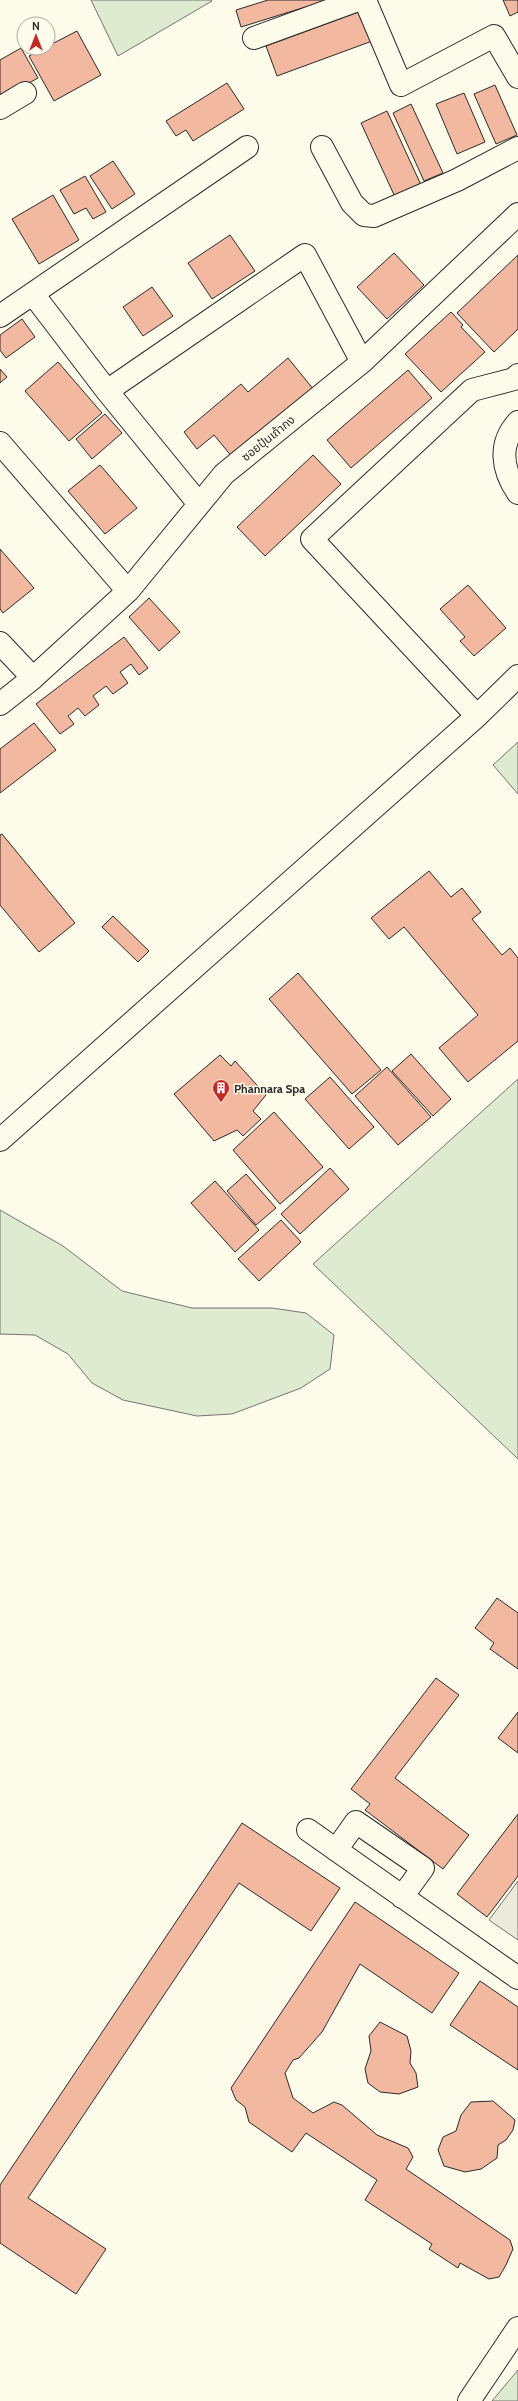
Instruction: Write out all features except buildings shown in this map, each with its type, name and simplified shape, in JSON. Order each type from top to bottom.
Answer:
[{"type":"street","points":[[254,38],[358,0]]},
{"type":"street","points":[[365,0],[401,85],[494,36],[518,77]]},
{"type":"street","points":[[0,108],[24,93]]},
{"type":"street","points":[[0,316],[248,147]]},
{"type":"street","points":[[322,147],[352,203],[364,215],[374,216],[457,180],[518,148]]},
{"type":"street","name":"ซอยปุ้นเถ้ากง","points":[[0,704],[33,678],[128,591],[224,474],[362,362],[518,214]]},
{"type":"street","points":[[107,391],[305,255],[362,362]]},
{"type":"street","points":[[33,294],[107,391],[199,504]]},
{"type":"street","points":[[477,716],[312,539],[472,390],[514,379],[518,375]]},
{"type":"street","points":[[518,422],[506,443],[504,458],[505,470],[518,493]]},
{"type":"street","points":[[0,443],[128,591]]},
{"type":"street","points":[[0,643],[33,678]]},
{"type":"street","points":[[0,1140],[477,716],[518,676]]},
{"type":"street","points":[[336,1850],[356,1822],[423,1868],[402,1897]]},
{"type":"street","points":[[308,1830],[518,1978]]},
{"type":"street","points":[[468,2401],[518,2328]]},
{"type":"green space","points":[[91,0],[211,0],[212,1],[118,56]]},
{"type":"green space","points":[[518,742],[518,794],[493,765]]},
{"type":"green space","points":[[518,1079],[518,1459],[313,1264]]},
{"type":"green space","points":[[0,1210],[63,1246],[122,1291],[192,1308],[272,1308],[306,1313],[334,1335],[330,1369],[301,1388],[232,1414],[197,1416],[123,1400],[92,1383],[68,1354],[35,1335],[0,1334]]},
{"type":"green space","points":[[518,2370],[518,2401],[492,2401]]},
{"type":"shaded area","points":[[518,1881],[518,1940],[489,1920]]},
{"type":"place","name":"Phannara Spa","points":[[221,1103]]}]
